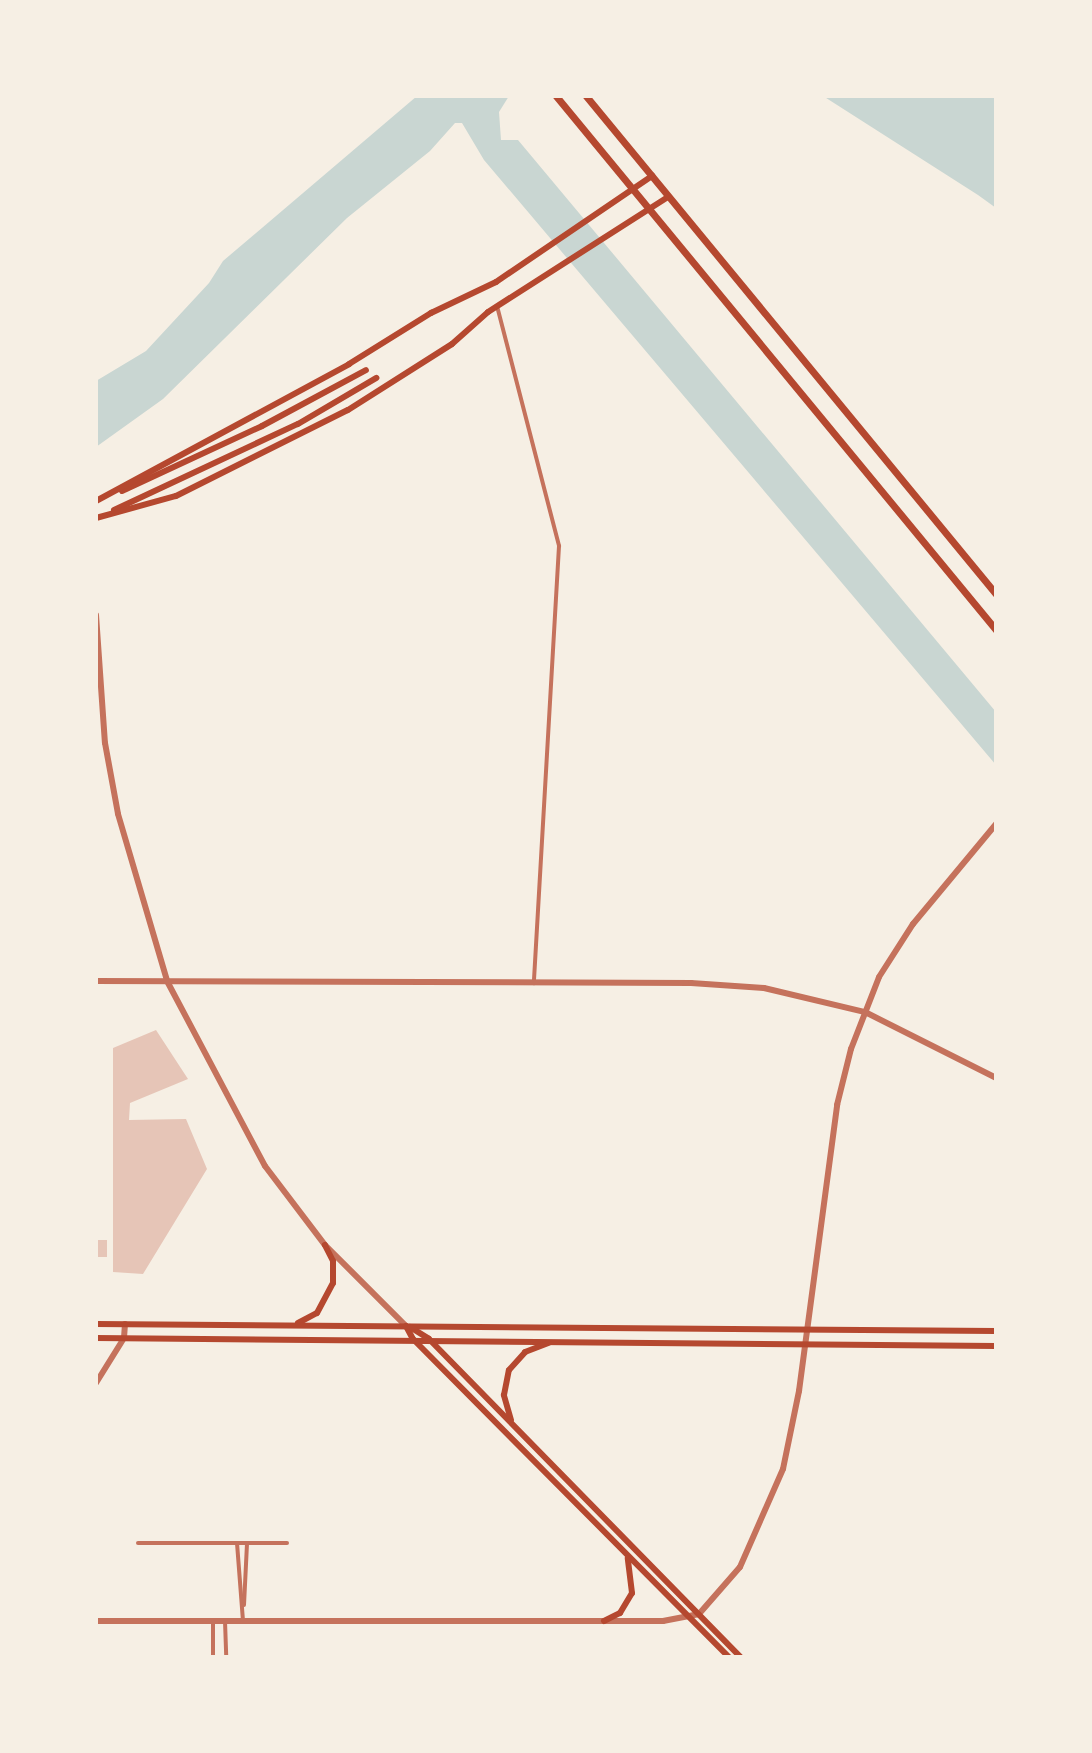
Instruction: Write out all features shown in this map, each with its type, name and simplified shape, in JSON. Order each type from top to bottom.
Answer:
[{"type":"main road","points":[[556,96],[996,630]]},
{"type":"main road","points":[[586,96],[996,594]]},
{"type":"main road","points":[[96,502],[349,364],[431,313],[496,282],[592,220],[652,176]]},
{"type":"main road","points":[[96,518],[176,496],[335,417],[452,344],[497,306],[668,197]]},
{"type":"main road","points":[[96,502],[262,426],[366,370]]},
{"type":"main road","points":[[96,518],[274,436],[376,378]]},
{"type":"main road","points":[[292,1325],[317,1313],[329,1296],[334,1273],[325,1245]]},
{"type":"main road","points":[[96,1324],[996,1331]]},
{"type":"main road","points":[[406,1326],[413,1339],[729,1657]]},
{"type":"main road","points":[[406,1326],[429,1339],[740,1657]]},
{"type":"main road","points":[[96,1338],[996,1346]]},
{"type":"main road","points":[[512,1423],[504,1395],[509,1370],[525,1352],[553,1341]]},
{"type":"main road","points":[[604,1621],[620,1613],[632,1593],[633,1570],[627,1554]]},
{"type":"street","points":[[497,306],[559,546],[534,984]]},
{"type":"street","points":[[96,615],[105,743],[118,814],[167,981],[244,1132],[325,1245],[406,1326]]},
{"type":"street","points":[[96,1621],[604,1621],[692,1619],[699,1614],[740,1567],[769,1508],[794,1425],[837,1105],[865,1012],[879,977],[913,924],[996,824]]},
{"type":"street","points":[[96,981],[764,988],[865,1012],[996,1078]]},
{"type":"street","points":[[96,1383],[124,1338],[125,1324]]},
{"type":"street","points":[[138,1543],[287,1543]]},
{"type":"street","points":[[237,1543],[243,1607]]},
{"type":"street","points":[[243,1621],[247,1543]]},
{"type":"street","points":[[213,1621],[213,1657]]},
{"type":"street","points":[[225,1621],[226,1657]]},
{"type":"shaded area","points":[[417,96],[509,96],[499,112],[501,140],[518,140],[996,712],[996,765],[484,160],[462,123],[455,123],[430,151],[347,218],[163,399],[96,447],[96,381],[146,351],[209,283],[223,261]]},
{"type":"shaded area","points":[[823,96],[996,96],[996,208],[978,195]]},
{"type":"building","points":[[156,1030],[188,1079],[130,1103],[129,1120],[186,1119],[207,1169],[143,1274],[113,1272],[113,1048]]},
{"type":"building","points":[[96,1240],[107,1240],[107,1257],[96,1257]]}]
